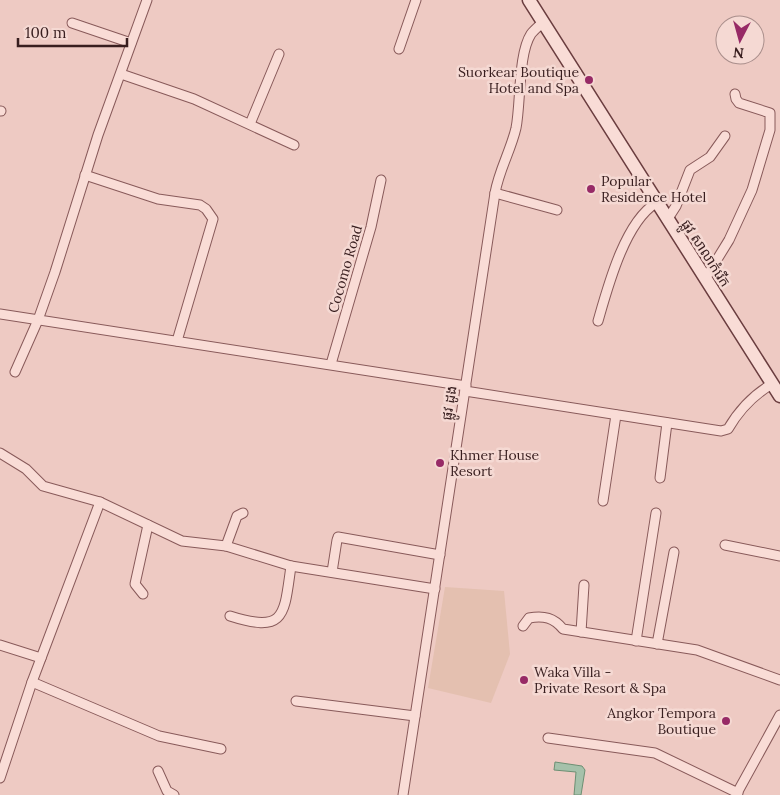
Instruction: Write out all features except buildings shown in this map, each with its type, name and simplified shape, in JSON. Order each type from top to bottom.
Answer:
[{"type":"street","points":[[15,372],[38,320],[85,175],[146,0]]},
{"type":"street","points":[[399,50],[416,0]]},
{"type":"street","name":"ផ្លូវ សាលាកំរើក","points":[[529,0],[537,28],[656,203],[780,396]]},
{"type":"street","points":[[72,23],[131,43]]},
{"type":"street","name":"ផ្លូវ ដូង","points":[[403,795],[498,174],[516,127],[521,75],[537,28]]},
{"type":"street","points":[[250,124],[279,54]]},
{"type":"street","points":[[121,74],[194,99],[294,145]]},
{"type":"street","points":[[705,279],[744,211],[770,130],[770,113],[739,103],[735,94]]},
{"type":"street","points":[[667,220],[676,206],[690,170],[710,157],[725,136]]},
{"type":"street","points":[[85,175],[158,199],[200,205],[213,219],[177,342]]},
{"type":"street","name":"Cocomo Road","points":[[331,364],[371,227],[381,180]]},
{"type":"street","points":[[495,193],[557,210]]},
{"type":"street","points":[[598,321],[617,264],[632,232],[642,213],[656,203]]},
{"type":"street","points":[[0,314],[331,364],[616,415],[726,430],[748,402],[772,384]]},
{"type":"street","points":[[603,501],[616,415]]},
{"type":"street","points":[[660,478],[667,423]]},
{"type":"street","points":[[0,454],[26,469],[43,486],[100,502],[182,541],[226,546],[291,566],[435,589]]},
{"type":"street","points":[[0,778],[32,682],[100,502]]},
{"type":"street","points":[[226,546],[237,516],[243,513]]},
{"type":"street","points":[[636,640],[656,513]]},
{"type":"street","points":[[143,594],[135,584],[148,525]]},
{"type":"street","points":[[332,572],[338,538],[440,555]]},
{"type":"street","points":[[724,544],[780,556]]},
{"type":"street","points":[[657,644],[674,552]]},
{"type":"street","points":[[230,616],[255,624],[266,624],[281,615],[291,566]]},
{"type":"street","points":[[581,632],[584,584]]},
{"type":"street","points":[[523,626],[530,618],[540,617],[554,620],[562,629],[710,653],[780,680]]},
{"type":"street","points":[[0,645],[41,658]]},
{"type":"street","points":[[32,682],[159,736],[221,749]]},
{"type":"street","points":[[296,702],[415,716]]},
{"type":"street","points":[[548,738],[655,753],[733,791],[780,715]]},
{"type":"street","points":[[158,771],[167,791],[174,795]]},
{"type":"shaded area","points":[[445,587],[504,591],[510,654],[491,703],[428,688]]},
{"type":"shaded area","points":[[555,762],[582,766],[585,770],[581,795],[574,795],[576,772],[554,770]]},
{"type":"place","name":"Suorkear Boutique Hotel and Spa","points":[[589,80]]},
{"type":"place","name":"Popular Residence Hotel","points":[[591,189]]},
{"type":"place","name":"Khmer House Resort","points":[[440,463]]},
{"type":"place","name":"Waka Villa - Private Resort & Spa","points":[[524,680]]},
{"type":"place","name":"Angkor Tempora Boutique","points":[[726,721]]}]
